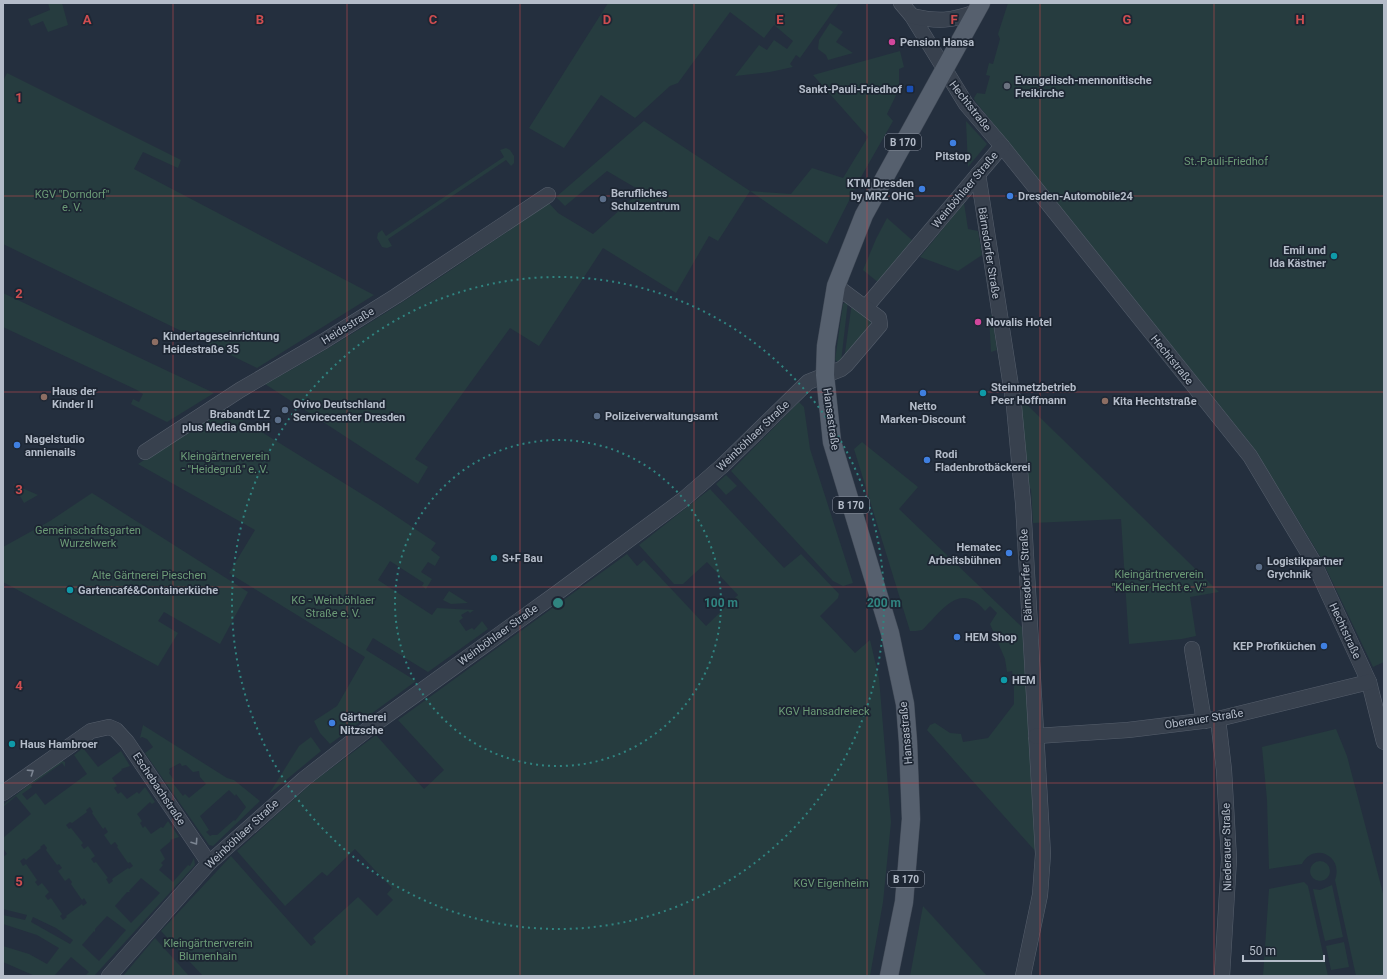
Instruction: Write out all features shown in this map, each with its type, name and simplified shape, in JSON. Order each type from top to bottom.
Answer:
[{"type":"main road","name":"B 170","points":[[943,70],[979,8]]},
{"type":"main road","name":"Hansastraße","points":[[889,976],[904,902],[911,819],[905,704],[890,633],[832,442],[825,375],[826,346],[836,286],[864,215],[943,70]]},
{"type":"street","name":"Hechtstraße","points":[[901,3],[912,16],[943,70],[966,104],[1002,146],[1250,456],[1313,561],[1369,682],[1384,742]]},
{"type":"street","points":[[912,16],[938,21],[964,17],[979,8]]},
{"type":"street","name":"Weinböhlaer Straße","points":[[866,307],[1002,146]]},
{"type":"street","name":"Bärnsdorfer Straße","points":[[978,174],[1014,406],[1022,503],[1043,854],[1042,874],[1023,976]]},
{"type":"street","name":"Heidestraße","points":[[145,452],[240,390],[324,341],[396,296],[548,195]]},
{"type":"street","name":"Weinböhlaer Straße","points":[[109,976],[209,863],[269,808],[332,756],[684,499],[722,466],[808,382],[841,369],[846,365],[880,324],[879,318],[836,286]]},
{"type":"street","name":"Niederauer Straße","points":[[1192,649],[1225,778],[1229,859],[1222,976]]},
{"type":"street","name":"Oberauer Straße","points":[[1036,736],[1128,730],[1211,720],[1369,682]]},
{"type":"street","name":"Eschebachstraße","points":[[3,793],[91,731],[109,727],[116,730],[127,742],[209,863]]},
{"type":"green space","points":[[48,3],[62,3],[68,25],[48,32],[43,21],[31,26],[28,19],[50,10]]},
{"type":"green space","points":[[608,3],[839,3],[800,58],[796,55],[790,64],[793,67],[770,72],[735,76],[759,45],[767,50],[774,40],[787,49],[793,41],[774,25],[764,38],[730,12],[678,83],[670,86],[635,118],[601,95],[564,148],[529,128]]},
{"type":"green space","name":"St.-Pauli-Friedhof","points":[[1008,3],[1384,3],[1384,662],[1373,667],[1320,556],[1255,450],[975,101],[974,98],[977,93],[985,94],[990,76],[986,75],[989,63],[993,64],[1000,39],[998,34]]},
{"type":"green space","points":[[830,23],[843,32],[836,42],[853,53],[828,60],[826,55],[818,49],[819,40]]},
{"type":"green space","points":[[900,51],[904,67],[899,69],[899,89],[887,114],[893,121],[861,177],[827,244],[750,191],[791,194],[812,168],[843,178],[868,137],[813,75]]},
{"type":"green space","name":"KGV \"Dorndorf\" e. V.","points":[[7,73],[181,160],[178,168],[143,152],[134,169],[374,295],[257,368],[3,244],[3,81]]},
{"type":"green space","points":[[644,121],[750,191],[718,241],[709,236],[676,293],[603,248],[539,346],[510,328],[415,459],[428,467],[418,484],[265,384],[302,364],[374,320],[549,203],[558,213],[593,234],[641,191],[607,171],[565,206],[556,197]]},
{"type":"green space","points":[[966,121],[987,144],[968,167]]},
{"type":"green space","points":[[506,148],[510,150],[514,156],[514,163],[511,166],[506,160],[388,239],[392,246],[387,248],[382,247],[377,238],[378,233],[382,230],[386,236],[504,157],[500,150]]},
{"type":"green space","points":[[964,203],[968,229],[978,231],[982,255],[958,271],[920,257]]},
{"type":"green space","points":[[887,218],[913,241],[879,283],[863,270]]},
{"type":"green space","points":[[3,293],[214,393],[167,422],[131,404],[133,399],[139,402],[143,394],[137,390],[3,327]]},
{"type":"green space","points":[[848,301],[841,362],[839,363],[835,360],[843,304]]},
{"type":"green space","points":[[852,302],[871,319],[870,328],[844,360]]},
{"type":"green space","points":[[992,315],[997,350],[991,352],[989,316]]},
{"type":"green space","name":"Kleingärtnerverein \"Kleiner Hecht e. V.\"","points":[[1018,396],[1219,592],[1190,597],[1196,636],[1182,639],[1129,644],[1121,519],[1033,523],[1031,489],[1024,483]]},
{"type":"green space","points":[[799,402],[804,407],[810,449],[853,583],[843,586],[833,581],[731,471]]},
{"type":"green space","points":[[223,408],[381,506],[436,543],[431,550],[440,557],[435,566],[428,562],[421,572],[432,579],[426,589],[422,586],[424,583],[390,561],[378,580],[432,615],[437,608],[474,610],[470,613],[468,611],[461,615],[463,618],[459,621],[466,631],[472,628],[474,630],[482,621],[488,629],[428,672],[373,638],[366,650],[416,681],[330,744],[320,733],[314,721],[337,706],[365,657],[229,573],[255,530],[138,464]]},
{"type":"green space","points":[[862,442],[918,487],[899,509],[1022,627],[1037,853],[927,730],[930,725],[935,723],[950,733],[961,734],[963,742],[988,738],[1014,704],[1012,671],[1007,672],[1005,659],[990,624],[997,613],[990,606],[985,611],[977,603],[970,599],[963,598],[950,603],[943,608],[922,630],[910,631],[854,449]]},
{"type":"green space","points":[[726,475],[737,486],[726,495],[716,484]]},
{"type":"green space","points":[[13,484],[38,495],[24,503]]},
{"type":"green space","points":[[710,489],[784,568],[801,554],[839,594],[838,598],[820,616],[855,653],[870,640],[879,678],[891,822],[883,902],[870,976],[203,976],[161,931],[231,856],[311,946],[316,942],[313,938],[358,897],[377,916],[393,900],[387,894],[392,888],[355,849],[327,876],[322,872],[285,906],[237,851],[313,782],[376,735],[424,789],[444,770],[398,720],[627,554],[637,566],[644,560],[706,626],[738,595],[707,562],[683,584],[674,584],[639,545]]},
{"type":"green space","name":"Alte Gärtnerei Pieschen","points":[[92,493],[248,592],[220,644],[164,612],[158,621],[178,633],[158,666],[3,582],[3,547],[50,521]]},
{"type":"green space","points":[[449,591],[468,603],[451,604],[443,600]]},
{"type":"green space","points":[[143,725],[227,778],[234,780],[260,801],[213,846],[209,845],[145,753],[153,747],[147,739],[142,737],[140,738]],"holes":[[[180,763],[182,766],[186,765],[193,772],[199,771],[200,777],[206,784],[189,798],[185,794],[183,796],[172,782],[174,780],[169,773],[169,769]],[[229,790],[235,796],[236,794],[246,807],[235,821],[234,820],[217,835],[210,836],[206,832],[209,830],[200,816]]]},
{"type":"green space","points":[[1336,729],[1347,756],[1384,897],[1384,976],[1356,976],[1335,880],[1337,871],[1331,858],[1326,854],[1313,854],[1307,857],[1302,864],[1269,869],[1267,800],[1262,747]]},
{"type":"green space","points":[[311,737],[321,751],[269,794],[299,746]]},
{"type":"green space","points":[[83,748],[98,767],[121,751],[130,766],[121,769],[122,770],[112,778],[117,786],[114,788],[118,794],[121,792],[127,799],[137,792],[139,794],[145,787],[155,802],[152,804],[150,802],[137,814],[142,821],[140,823],[143,828],[145,826],[151,834],[161,827],[163,828],[168,821],[179,837],[170,840],[171,841],[160,850],[165,859],[161,863],[163,865],[159,870],[173,882],[188,865],[190,866],[194,858],[195,865],[94,976],[85,976],[89,972],[71,957],[54,976],[35,976],[3,962],[3,946],[29,954],[47,964],[59,948],[37,935],[3,924],[3,915],[25,920],[27,915],[3,909],[3,857],[7,854],[3,848],[3,838],[31,814],[16,796],[3,807],[3,805],[61,760],[65,762],[65,767],[62,763],[31,785],[32,787],[22,794],[27,800],[36,793],[45,805],[87,774],[74,755]],"holes":[[[90,807],[93,812],[92,813],[103,829],[105,827],[108,832],[104,835],[111,845],[115,842],[128,863],[130,862],[133,866],[112,879],[113,881],[109,884],[106,879],[108,878],[96,862],[94,863],[91,859],[95,856],[88,846],[84,849],[81,845],[83,843],[71,828],[69,829],[66,825],[70,822],[72,823],[87,812],[86,810]],[[44,844],[47,848],[46,850],[57,865],[59,864],[62,868],[58,871],[65,881],[69,878],[72,882],[71,884],[82,900],[84,898],[87,903],[83,906],[82,904],[63,920],[60,916],[62,914],[51,898],[48,900],[45,896],[49,892],[42,883],[38,886],[35,882],[37,880],[26,864],[23,866],[20,861],[24,858],[26,860],[41,848],[40,847]],[[141,878],[160,893],[131,923],[115,906],[127,892],[130,892],[129,891]],[[107,916],[126,930],[99,961],[82,945],[94,931],[95,932],[95,929]],[[33,917],[56,928],[73,940],[70,944],[31,922]]]},
{"type":"green space","points":[[1320,861],[1327,864],[1330,871],[1327,878],[1320,881],[1313,878],[1310,871],[1313,864]]},
{"type":"green space","points":[[1304,882],[1308,886],[1328,976],[1263,976],[1269,889]]},
{"type":"green space","points":[[1332,885],[1343,937],[1325,941],[1313,889],[1320,890]]},
{"type":"green space","points":[[923,906],[987,976],[910,976]]},
{"type":"green space","points":[[155,938],[189,976],[123,976]]},
{"type":"green space","points":[[1344,942],[1349,967],[1331,970],[1326,946]]},
{"type":"place","name":"Pension Hansa","points":[[892,42]]},
{"type":"place","name":"Evangelisch-mennonitische Freikirche","points":[[1007,86]]},
{"type":"place","name":"Sankt-Pauli-Friedhof","points":[[910,89]]},
{"type":"place","name":"Pitstop","points":[[953,143]]},
{"type":"place","name":"KTM Dresden by MRZ OHG","points":[[922,189]]},
{"type":"place","name":"Dresden-Automobile24","points":[[1010,196]]},
{"type":"place","name":"Berufliches Schulzentrum","points":[[603,199]]},
{"type":"place","name":"Emil und Ida Kästner","points":[[1334,256]]},
{"type":"place","name":"Novalis Hotel","points":[[978,322]]},
{"type":"place","name":"Kindertageseinrichtung Heidestraße 35","points":[[155,342]]},
{"type":"place","name":"Netto Marken-Discount","points":[[923,393]]},
{"type":"place","name":"Steinmetzbetrieb Peer Hoffmann","points":[[983,393]]},
{"type":"place","name":"Haus der Kinder II","points":[[44,397]]},
{"type":"place","name":"Kita Hechtstraße","points":[[1105,401]]},
{"type":"place","name":"Ovivo Deutschland Servicecenter Dresden","points":[[285,410]]},
{"type":"place","name":"Polizeiverwaltungsamt","points":[[597,416]]},
{"type":"place","name":"Brabandt LZ plus Media GmbH","points":[[278,420]]},
{"type":"place","name":"Nagelstudio annienails","points":[[17,445]]},
{"type":"place","name":"Rodi Fladenbrotbäckerei","points":[[927,460]]},
{"type":"place","name":"Hematec Arbeitsbühnen","points":[[1009,553]]},
{"type":"place","name":"S+F Bau","points":[[494,558]]},
{"type":"place","name":"Logistikpartner Grychnik","points":[[1259,567]]},
{"type":"place","name":"Gartencafé&Containerküche","points":[[70,590]]},
{"type":"place","name":"HEM Shop","points":[[957,637]]},
{"type":"place","name":"KEP Profiküchen","points":[[1324,646]]},
{"type":"place","name":"HEM","points":[[1004,680]]},
{"type":"place","name":"Gärtnerei Nitzsche","points":[[332,723]]},
{"type":"place","name":"Haus Hambroer","points":[[12,744]]},
{"type":"park label","name":"Kleingärtnerverein - \"Heidegruß\" e. V.","points":[[225,462]]},
{"type":"park label","name":"Gemeinschaftsgarten Wurzelwerk","points":[[88,536]]},
{"type":"park label","name":"KG - Weinböhlaer Straße e. V.","points":[[333,606]]},
{"type":"park label","name":"KGV Hansadreieck","points":[[824,711]]},
{"type":"park label","name":"KGV Eigenheim","points":[[831,883]]},
{"type":"park label","name":"Kleingärtnerverein Blumenhain","points":[[208,949]]}]
